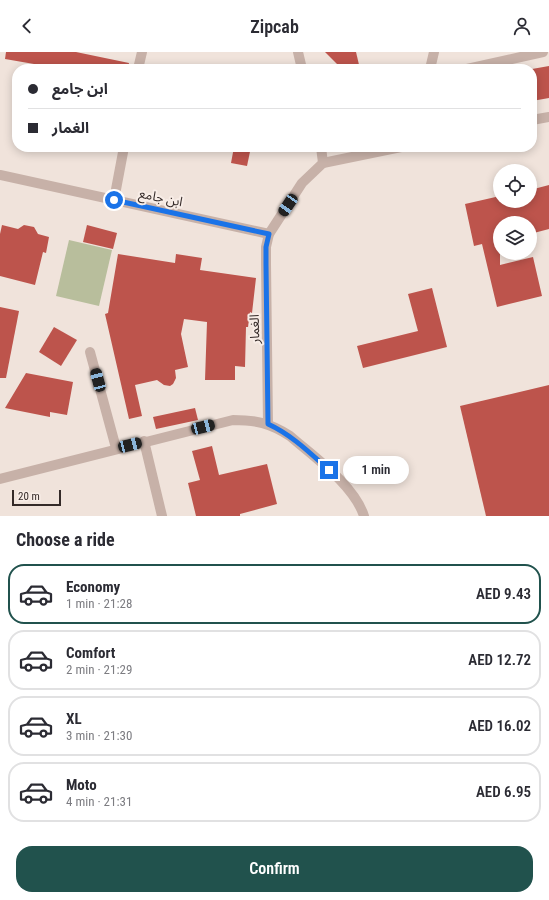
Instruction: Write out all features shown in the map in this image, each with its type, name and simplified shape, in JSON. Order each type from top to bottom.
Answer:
[{"type":"street","points":[[139,64],[142,52]]},
{"type":"street","points":[[298,52],[301,64]]},
{"type":"street","points":[[431,64],[434,52]]},
{"type":"street","points":[[489,64],[543,52]]},
{"type":"street","points":[[537,119],[549,116]]},
{"type":"street","points":[[114,200],[123,152]]},
{"type":"street","points":[[322,152],[323,163]]},
{"type":"street","points":[[269,234],[302,183],[323,163],[377,152]]},
{"type":"street","name":"ابن جامع","points":[[0,175],[269,234]]},
{"type":"street","name":"الغمار","points":[[268,424],[266,247],[269,234]]},
{"type":"street","points":[[90,352],[116,448]]},
{"type":"street","points":[[0,479],[116,448],[232,420],[250,420],[268,424],[280,429],[290,436],[348,488],[356,499],[364,516]]},
{"type":"street","points":[[144,442],[162,516]]},
{"type":"green space","points":[[69,240],[112,250],[99,306],[56,296]]},
{"type":"building","points":[[6,52],[76,52],[129,63],[34,64],[5,59]]},
{"type":"building","points":[[325,52],[356,52],[359,64],[337,64]]},
{"type":"building","points":[[549,66],[549,98],[537,100],[537,68]]},
{"type":"building","points":[[233,152],[250,152],[247,166],[231,163]]},
{"type":"building","points":[[549,185],[549,229],[537,232],[537,216],[493,216],[493,260],[500,260],[500,265],[521,260],[534,260],[542,296],[497,307],[482,244],[474,246],[465,204],[493,198],[493,208],[537,208],[537,188]]},
{"type":"building","points":[[2,225],[18,229],[24,225],[34,227],[38,234],[49,237],[46,253],[43,252],[35,285],[0,276],[0,234]]},
{"type":"building","points":[[87,225],[117,233],[113,249],[83,242]]},
{"type":"building","points":[[118,254],[175,263],[176,254],[202,258],[200,270],[256,278],[252,313],[250,312],[248,327],[246,327],[245,367],[235,366],[235,380],[205,380],[207,322],[184,319],[181,334],[188,367],[175,370],[176,378],[170,386],[164,385],[157,380],[135,385],[142,416],[129,419],[105,314],[108,313]]},
{"type":"building","points":[[432,288],[447,347],[363,368],[357,346],[418,331],[408,294]]},
{"type":"building","points":[[0,307],[19,311],[6,378],[0,378]]},
{"type":"building","points":[[54,327],[77,340],[61,366],[39,352]]},
{"type":"building","points":[[26,373],[73,382],[67,415],[50,412],[50,417],[5,408]]},
{"type":"building","points":[[549,385],[549,516],[486,516],[460,406]]},
{"type":"building","points":[[195,408],[198,420],[156,429],[153,417]]},
{"type":"building","points":[[212,446],[219,475],[267,464],[277,504],[240,514],[240,516],[196,516],[188,483],[200,480],[192,451]]},
{"type":"route","points":[[114,200],[269,234],[266,247],[268,424],[280,429],[290,436],[329,470]]}]
